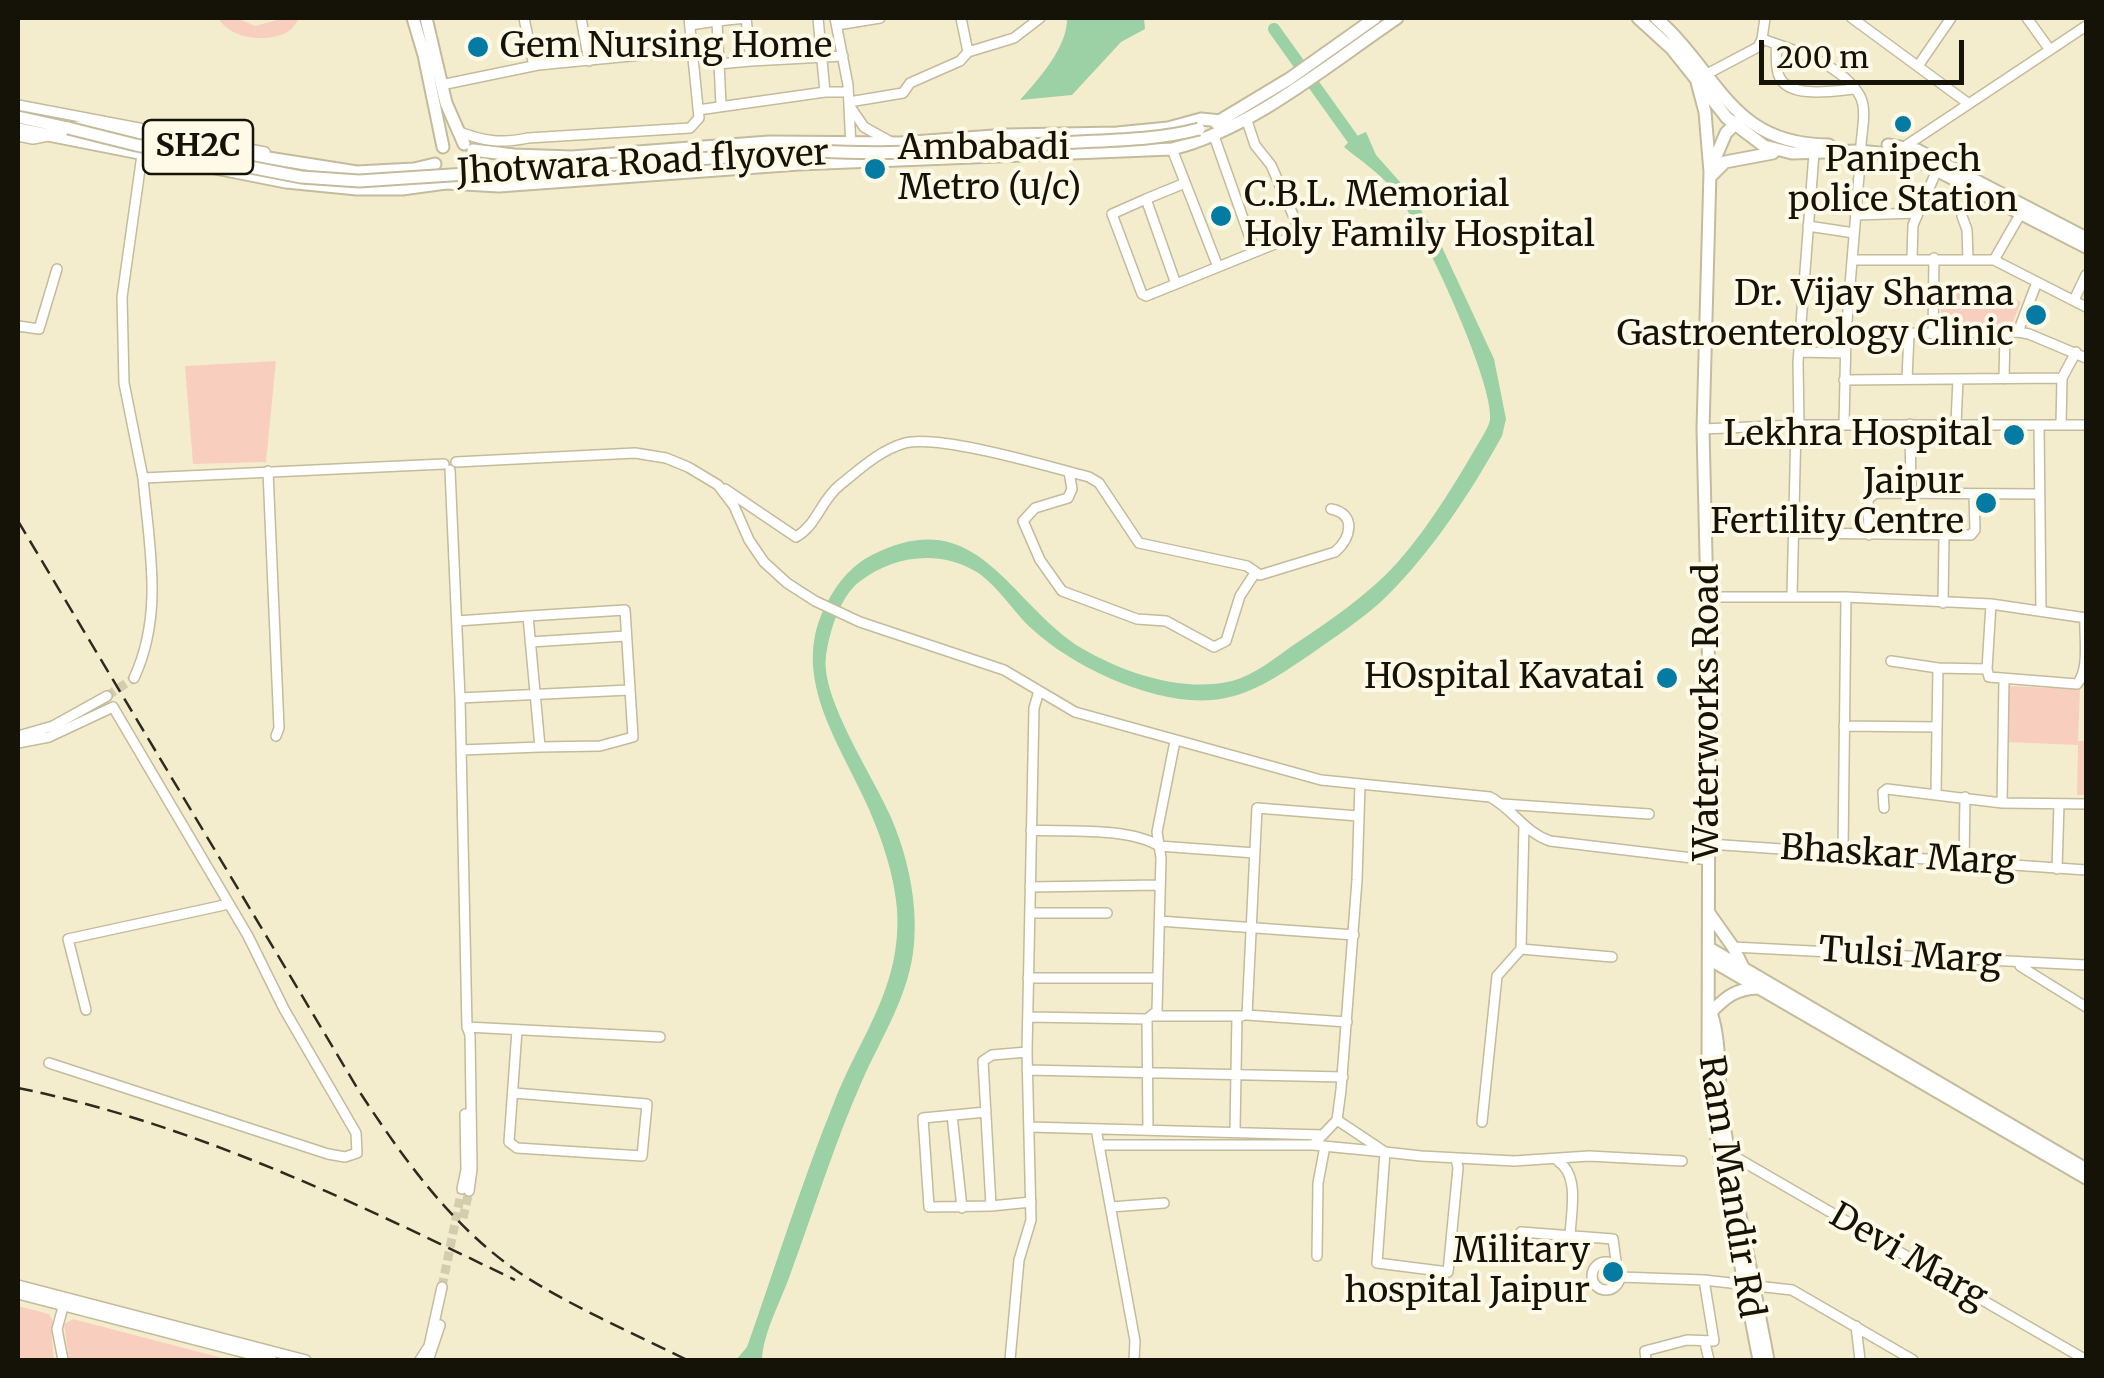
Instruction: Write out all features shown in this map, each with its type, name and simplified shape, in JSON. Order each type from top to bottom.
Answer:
[{"type":"main road","points":[[413,18],[443,147],[435,164],[437,173],[454,186],[850,162],[1172,148],[1214,136],[1246,118],[1327,58],[1397,18]]},
{"type":"main road","points":[[426,18],[441,85],[457,131],[480,168],[470,183]]},
{"type":"main road","points":[[1327,58],[1375,18]]},
{"type":"main road","points":[[1638,18],[1702,78],[1764,146],[1788,152]]},
{"type":"main road","points":[[1656,18],[1679,39],[1702,78]]},
{"type":"main road","name":"Waterworks Road","points":[[1702,78],[1710,175],[1703,429],[1711,1012]]},
{"type":"main road","points":[[443,147],[454,143],[572,156],[769,142],[896,143],[1007,134],[1117,133],[1168,128],[1200,119],[1221,121],[1292,82]]},
{"type":"main road","points":[[1708,148],[1735,117]]},
{"type":"main road","points":[[1735,117],[1787,142],[1900,150],[2086,238]]},
{"type":"main road","points":[[1710,175],[1720,144],[1735,117]]},
{"type":"main road","name":"Jhotwara Road flyover","points":[[18,118],[301,177],[360,181],[820,151],[880,155],[970,150],[1156,137],[1221,121]]},
{"type":"main road","name":"Jhotwara Road flyover","points":[[68,128],[90,126],[306,164]]},
{"type":"main road","points":[[20,132],[320,188],[402,189],[446,183]]},
{"type":"main road","points":[[896,143],[900,162]]},
{"type":"main road","points":[[1710,175],[1736,158],[1861,148]]},
{"type":"main road","points":[[1900,150],[2086,248]]},
{"type":"main road","name":"SH2C","points":[[306,164],[358,172],[435,164]]},
{"type":"main road","points":[[1709,913],[1744,969]]},
{"type":"main road","points":[[1709,954],[1744,969],[2086,1169]]},
{"type":"main road","points":[[1709,954],[1759,988],[2086,1178]]},
{"type":"main road","points":[[1711,1012],[1726,996],[1740,989],[1759,988]]},
{"type":"main road","name":"Ram Mandir Rd","points":[[1711,1012],[1708,1082],[1726,1150],[1758,1360]]},
{"type":"main road","points":[[1748,1285],[1768,1360]]},
{"type":"street","points":[[524,18],[534,66]]},
{"type":"street","points":[[581,18],[589,61]]},
{"type":"street","points":[[457,131],[504,144],[528,138],[684,130],[696,125],[698,110],[689,21],[746,18],[751,61]]},
{"type":"street","points":[[818,18],[825,92]]},
{"type":"street","points":[[850,162],[849,100],[836,21],[880,18]]},
{"type":"street","points":[[961,18],[968,52]]},
{"type":"street","points":[[698,110],[825,92],[849,100],[903,93],[910,83],[960,60],[968,52],[1014,38],[1040,18]]},
{"type":"street","points":[[1702,78],[1754,50],[1762,40],[1766,18]]},
{"type":"street","points":[[1852,18],[1969,104]]},
{"type":"street","points":[[1918,66],[1949,18]]},
{"type":"street","points":[[2027,18],[2050,50]]},
{"type":"street","points":[[1900,150],[2086,26],[2081,18]]},
{"type":"street","points":[[717,21],[721,106]]},
{"type":"street","points":[[1762,40],[1822,63],[1854,89],[1863,109],[1846,334],[1844,424]]},
{"type":"street","points":[[1776,44],[1779,78],[1786,86],[1796,90],[1854,89]]},
{"type":"street","points":[[441,85],[534,66],[693,50]]},
{"type":"street","points":[[718,64],[843,56]]},
{"type":"street","points":[[849,100],[864,127],[896,143]]},
{"type":"street","points":[[18,104],[296,158],[306,164]]},
{"type":"street","points":[[1184,184],[1115,211],[1112,217],[1146,296],[1292,238],[1296,233],[1298,224],[1271,165],[1255,145],[1246,118]]},
{"type":"street","points":[[1214,136],[1255,252]]},
{"type":"street","points":[[1172,148],[1218,267]]},
{"type":"street","points":[[1792,598],[1799,352],[1814,153]]},
{"type":"street","points":[[134,678],[145,654],[154,611],[143,478],[124,383],[122,296],[142,155]]},
{"type":"street","points":[[1912,258],[1917,213],[1937,170]]},
{"type":"street","points":[[1146,199],[1176,284]]},
{"type":"street","points":[[1856,215],[1917,213]]},
{"type":"street","points":[[1994,260],[2021,213]]},
{"type":"street","points":[[1962,216],[1967,230],[1968,259]]},
{"type":"street","points":[[1808,226],[1854,233]]},
{"type":"street","points":[[1933,334],[1934,258]]},
{"type":"street","points":[[1852,260],[1994,260],[2086,307]]},
{"type":"street","points":[[18,326],[39,329],[58,269]]},
{"type":"street","points":[[2074,300],[2086,274]]},
{"type":"street","points":[[2018,332],[2037,282]]},
{"type":"street","points":[[1846,334],[2018,332],[2086,358]]},
{"type":"street","points":[[1907,379],[1908,334]]},
{"type":"street","points":[[2004,334],[2004,379]]},
{"type":"street","points":[[1799,352],[1845,352]]},
{"type":"street","points":[[2061,425],[2062,378],[2076,352]]},
{"type":"street","points":[[1844,380],[2062,378]]},
{"type":"street","points":[[1956,424],[1958,379]]},
{"type":"street","points":[[1703,429],[1844,424],[2086,424]]},
{"type":"street","points":[[1910,424],[1911,492]]},
{"type":"street","points":[[2039,425],[2041,610]]},
{"type":"street","points":[[143,478],[652,454],[688,466],[796,537],[812,528],[835,488],[880,454],[927,440],[1099,483],[1140,543],[1248,566],[1255,572],[1275,572],[1335,552],[1350,531],[1342,511],[1331,509]]},
{"type":"street","points":[[450,465],[470,1035],[472,1169],[465,1190]]},
{"type":"street","points":[[268,472],[276,736]]},
{"type":"street","points":[[1073,476],[1068,498],[1035,508],[1024,521],[1051,579],[1067,594],[1137,619],[1166,621],[1214,647],[1226,641],[1240,596],[1255,572]]},
{"type":"street","points":[[718,486],[734,506],[764,562],[815,601],[900,637],[1004,670],[1075,712],[1320,780],[1490,797],[1532,834],[1550,841],[1709,860]]},
{"type":"street","points":[[1869,536],[1870,495],[2038,494]]},
{"type":"street","points":[[1794,533],[1971,536],[1975,530],[1974,495]]},
{"type":"street","points":[[1943,603],[1944,537]]},
{"type":"street","points":[[1708,597],[1846,597],[1991,604],[2086,618],[2084,664],[2077,684],[1989,678],[1991,604]]},
{"type":"street","points":[[1843,852],[1846,597]]},
{"type":"street","points":[[457,621],[625,610],[633,737],[600,746],[461,750]]},
{"type":"street","points":[[528,616],[540,747]]},
{"type":"street","points":[[530,642],[626,636]]},
{"type":"street","points":[[1891,662],[1987,669]]},
{"type":"street","points":[[1936,793],[1938,668]]},
{"type":"street","points":[[2002,803],[2004,679]]},
{"type":"street","points":[[460,698],[629,690]]},
{"type":"street","points":[[1010,1360],[1018,1260],[1031,1220],[1027,1052],[1034,708],[1038,691]]},
{"type":"street","points":[[18,739],[53,726],[107,696]]},
{"type":"street","points":[[18,739],[49,737],[113,707],[356,1133],[357,1153],[345,1157],[328,1154],[49,1063]]},
{"type":"street","points":[[1844,726],[1936,727]]},
{"type":"street","points":[[1148,1017],[1157,1010],[1157,832],[1175,742]]},
{"type":"street","points":[[1317,1256],[1318,1183],[1324,1140],[1337,1120],[1343,1076],[1360,784]]},
{"type":"street","points":[[1884,808],[1883,792],[1887,789],[2002,803],[2086,804]]},
{"type":"street","points":[[1964,862],[1965,797]]},
{"type":"street","points":[[1502,804],[1649,814]]},
{"type":"street","points":[[2057,869],[2059,804]]},
{"type":"street","points":[[1234,1130],[1256,808],[1358,816]]},
{"type":"street","points":[[1482,1122],[1498,976],[1520,949],[1524,826]]},
{"type":"street","points":[[1031,830],[1105,834],[1148,840],[1159,846],[1255,853]]},
{"type":"street","name":"Bhaskar Marg","points":[[1709,844],[2086,870]]},
{"type":"street","points":[[1030,887],[1160,885]]},
{"type":"street","points":[[86,1010],[68,939],[228,904]]},
{"type":"street","points":[[1030,912],[1107,913]]},
{"type":"street","points":[[1159,921],[1354,934]]},
{"type":"street","name":"Tulsi Marg","points":[[1733,946],[2086,966]]},
{"type":"street","points":[[1520,949],[1612,957]]},
{"type":"street","points":[[2017,964],[2086,1007]]},
{"type":"street","points":[[1028,978],[1158,978]]},
{"type":"street","points":[[1028,1017],[1242,1016],[1347,1022]]},
{"type":"street","points":[[1148,1017],[1148,1130]]},
{"type":"street","points":[[467,1027],[660,1037]]},
{"type":"street","points":[[514,1093],[647,1104],[642,1156],[517,1148],[509,1142],[517,1030]]},
{"type":"street","points":[[991,1206],[983,1061],[992,1055],[1027,1052]]},
{"type":"street","points":[[1027,1070],[1343,1076]]},
{"type":"street","points":[[986,1112],[924,1118],[929,1207],[1030,1202]]},
{"type":"street","points":[[952,1115],[962,1208]]},
{"type":"street","points":[[1337,1120],[1385,1152]]},
{"type":"street","points":[[1029,1128],[1234,1130],[1324,1140],[1349,1148],[1456,1158],[1558,1160],[1589,1156],[1682,1162]]},
{"type":"street","points":[[1096,1128],[1135,1341],[1134,1360]]},
{"type":"street","points":[[1349,1148],[1364,1139]]},
{"type":"street","points":[[1099,1145],[1313,1145],[1324,1140]]},
{"type":"street","name":"Devi Marg","points":[[1726,1150],[2086,1360]]},
{"type":"street","points":[[1385,1152],[1377,1263],[1448,1272],[1456,1158]]},
{"type":"street","points":[[1558,1160],[1572,1179],[1570,1236]]},
{"type":"street","points":[[1111,1207],[1164,1203]]},
{"type":"street","points":[[1521,1232],[1614,1239],[1618,1272],[1792,1290],[1913,1360]]},
{"type":"street","points":[[1646,1360],[1645,1352],[1687,1340],[1714,1342],[1704,1280]]},
{"type":"street","points":[[18,1286],[267,1357],[306,1360]]},
{"type":"street","points":[[424,1360],[445,1288]]},
{"type":"street","points":[[18,1294],[64,1301]]},
{"type":"street","points":[[62,1360],[58,1329],[64,1301]]},
{"type":"street","points":[[1856,1326],[1860,1360]]},
{"type":"street","points":[[1705,1342],[1708,1360]]},
{"type":"shaded area","points":[[218,18],[237,18],[255,26],[300,18],[289,31],[260,38],[231,31]]},
{"type":"shaded area","points":[[1067,18],[1144,18],[1145,29],[1121,42],[1072,95],[1020,100],[1058,51]]},
{"type":"shaded area","points":[[1366,132],[1376,155],[1408,191],[1434,230],[1494,359],[1506,419],[1502,436],[1450,520],[1387,596],[1349,628],[1286,671],[1226,698],[1190,700],[1166,696],[1092,670],[1049,643],[991,583],[961,564],[931,558],[900,561],[872,573],[852,589],[833,626],[826,673],[839,714],[890,815],[901,846],[910,878],[914,944],[901,997],[842,1129],[769,1328],[762,1360],[736,1360],[747,1347],[823,1131],[887,986],[897,937],[897,909],[883,844],[832,732],[815,681],[817,628],[828,601],[846,575],[872,555],[909,541],[940,540],[966,549],[990,565],[1057,630],[1099,658],[1155,678],[1213,684],[1257,670],[1374,586],[1433,517],[1490,420],[1481,373],[1469,340],[1421,235],[1389,185],[1344,147]]},
{"type":"shaded area","points":[[1942,285],[1994,285],[2021,302],[2010,329],[1940,326]]},
{"type":"shaded area","points":[[276,361],[266,462],[193,464],[185,366]]},
{"type":"shaded area","points":[[2007,686],[2080,689],[2078,741],[2086,741],[2086,795],[2077,795],[2078,745],[2004,742]]},
{"type":"shaded area","points":[[18,1306],[49,1314],[54,1323],[54,1360],[18,1360]]},
{"type":"shaded area","points":[[73,1319],[230,1360],[69,1360],[64,1324]]},
{"type":"waterway","points":[[1274,29],[1352,138]]},
{"type":"tunnel","points":[[107,696],[134,678]]},
{"type":"tunnel","points":[[442,1287],[462,1189]]},
{"type":"tunnel","points":[[463,1218],[469,1191]]},
{"type":"railway","points":[[18,521],[359,1091],[414,1169],[455,1218],[503,1261],[567,1301],[687,1360]]},
{"type":"railway","points":[[18,1088],[83,1103],[210,1144],[395,1222],[515,1280]]},
{"type":"place","name":"Gem Nursing Home","points":[[478,47]]},
{"type":"place","name":"Panipech police Station","points":[[1903,124]]},
{"type":"place","name":"Ambabadi Metro (u/c)","points":[[875,169]]},
{"type":"place","name":"C.B.L. Memorial Holy Family Hospital","points":[[1221,216]]},
{"type":"place","name":"Dr. Vijay Sharma Gastroenterology Clinic","points":[[2036,315]]},
{"type":"place","name":"Lekhra Hospital","points":[[2014,435]]},
{"type":"place","name":"Jaipur Fertility Centre","points":[[1986,503]]},
{"type":"place","name":"HOspital Kavatai","points":[[1667,678]]},
{"type":"place","name":"Military hospital Jaipur","points":[[1613,1272]]}]
